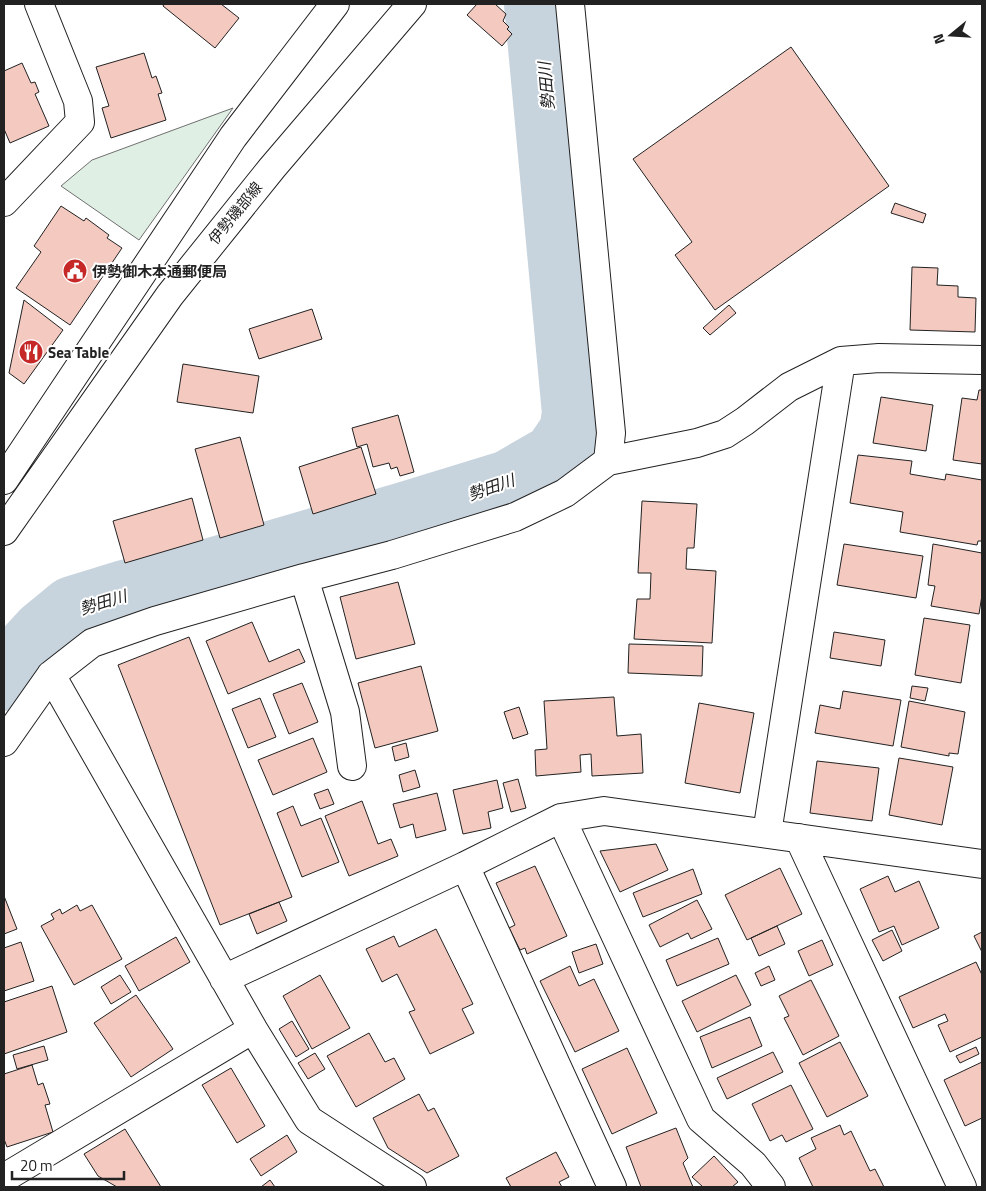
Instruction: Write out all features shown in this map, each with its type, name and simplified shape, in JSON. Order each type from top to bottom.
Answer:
[{"type":"street","points":[[4,202],[80,122],[78,101],[39,4]]},
{"type":"street","points":[[4,480],[233,137],[335,4]]},
{"type":"street","name":"伊勢磯部線","points":[[4,531],[170,295],[272,168],[412,4]]},
{"type":"street","points":[[570,4],[611,433],[608,460]]},
{"type":"street","points":[[4,742],[51,675],[92,644],[155,621],[392,555],[515,517],[565,494],[608,460],[697,443],[725,434],[789,388],[841,361],[879,358],[982,360]]},
{"type":"street","points":[[767,833],[841,361]]},
{"type":"street","points":[[304,578],[344,712],[352,766]]},
{"type":"street","points":[[51,675],[224,979],[309,1120],[412,1187]]},
{"type":"street","points":[[224,979],[561,818],[604,811],[982,864]]},
{"type":"street","points":[[561,818],[701,1119],[753,1164],[771,1187]]},
{"type":"street","points":[[799,838],[962,1187]]},
{"type":"street","points":[[464,866],[612,1187]]},
{"type":"street","points":[[4,1178],[253,1029]]},
{"type":"green space","points":[[233,108],[139,240],[61,186],[92,160]]},
{"type":"building","points":[[164,4],[221,4],[239,18],[215,48],[163,6]]},
{"type":"building","points":[[477,4],[495,4],[506,14],[503,21],[509,27],[507,29],[512,34],[502,46],[467,15]]},
{"type":"building","points":[[791,47],[889,186],[715,310],[675,255],[692,242],[633,159]]},
{"type":"building","points":[[144,53],[152,78],[156,76],[162,93],[158,94],[166,120],[111,138],[102,108],[109,106],[96,67]]},
{"type":"building","points":[[22,63],[31,83],[35,82],[39,92],[35,94],[49,126],[10,143],[4,129],[4,71]]},
{"type":"building","points":[[895,203],[926,214],[923,223],[891,213]]},
{"type":"building","points":[[61,206],[84,221],[86,218],[109,235],[107,238],[122,248],[70,325],[16,288],[41,252],[34,246]]},
{"type":"building","points":[[912,267],[938,268],[937,285],[958,286],[958,297],[976,298],[975,332],[910,330]]},
{"type":"building","name":"Sea Table","points":[[24,300],[63,330],[24,384],[9,373]]},
{"type":"building","points":[[729,305],[736,313],[710,335],[703,328]]},
{"type":"building","points":[[312,309],[322,339],[259,359],[249,329]]},
{"type":"building","points":[[183,364],[259,376],[253,413],[177,402]]},
{"type":"building","points":[[979,390],[982,390],[982,464],[953,460],[962,398],[977,400]]},
{"type":"building","points":[[881,397],[933,405],[926,451],[873,443]]},
{"type":"building","points":[[398,415],[414,472],[400,476],[397,467],[391,469],[389,463],[373,467],[367,444],[357,447],[352,428]]},
{"type":"building","points":[[240,437],[264,525],[220,538],[195,449]]},
{"type":"building","points":[[361,447],[376,494],[313,514],[299,467]]},
{"type":"building","points":[[858,455],[912,461],[910,474],[945,480],[946,474],[982,480],[982,541],[978,541],[977,545],[900,532],[903,512],[850,503]]},
{"type":"building","points":[[192,498],[203,540],[125,563],[113,521]]},
{"type":"building","points":[[642,501],[697,504],[694,548],[687,548],[686,569],[716,571],[712,643],[634,639],[637,599],[650,599],[651,573],[638,573]]},
{"type":"building","points":[[844,544],[923,556],[916,598],[837,585]]},
{"type":"building","points":[[933,544],[982,553],[982,595],[979,614],[931,606],[935,586],[928,585]]},
{"type":"building","points":[[398,582],[415,644],[356,659],[340,597]]},
{"type":"building","points":[[924,618],[970,625],[961,683],[915,675]]},
{"type":"building","points":[[252,622],[269,662],[299,649],[305,662],[228,694],[206,641]]},
{"type":"building","points":[[834,632],[885,640],[881,666],[830,658]]},
{"type":"building","points":[[189,637],[292,897],[220,925],[118,665]]},
{"type":"building","points":[[629,644],[703,646],[702,676],[628,673]]},
{"type":"building","points":[[421,666],[438,731],[375,748],[358,683]]},
{"type":"building","points":[[302,683],[318,722],[289,734],[273,694]]},
{"type":"building","points":[[912,686],[928,688],[925,701],[910,698]]},
{"type":"building","points":[[843,691],[901,700],[893,746],[815,733],[820,705],[840,709]]},
{"type":"building","points":[[614,697],[617,736],[641,734],[643,773],[592,776],[591,754],[580,755],[581,772],[536,776],[535,750],[547,749],[544,701]]},
{"type":"building","points":[[260,698],[276,737],[248,748],[232,709]]},
{"type":"building","points":[[909,701],[965,712],[958,754],[949,753],[949,756],[901,747]]},
{"type":"building","points":[[699,703],[754,713],[740,793],[685,783]]},
{"type":"building","points":[[519,707],[528,734],[513,739],[504,712]]},
{"type":"building","points":[[313,738],[327,772],[273,795],[258,760]]},
{"type":"building","points":[[406,743],[409,757],[395,761],[392,747]]},
{"type":"building","points":[[899,758],[953,767],[942,825],[889,815]]},
{"type":"building","points":[[817,761],[879,768],[872,821],[810,813]]},
{"type":"building","points":[[415,770],[420,787],[403,792],[399,775]]},
{"type":"building","points":[[518,779],[526,808],[511,812],[503,783]]},
{"type":"building","points":[[497,780],[503,808],[488,812],[491,828],[463,834],[453,790]]},
{"type":"building","points":[[328,789],[334,804],[320,809],[314,794]]},
{"type":"building","points":[[437,793],[446,830],[416,838],[413,824],[400,828],[393,804]]},
{"type":"building","points":[[362,801],[378,844],[391,839],[398,856],[349,876],[325,816]]},
{"type":"building","points":[[293,806],[301,826],[321,818],[339,862],[302,877],[277,813]]},
{"type":"building","points":[[656,844],[668,870],[620,892],[600,851]]},
{"type":"building","points":[[535,866],[567,936],[527,954],[525,948],[520,950],[509,928],[515,925],[496,883]]},
{"type":"building","points":[[780,868],[802,914],[747,940],[725,895]]},
{"type":"building","points":[[693,869],[702,894],[643,917],[633,893]]},
{"type":"building","points":[[888,876],[895,892],[919,881],[939,928],[902,945],[894,926],[879,932],[860,889]]},
{"type":"building","points":[[4,896],[17,929],[4,934]]},
{"type":"building","points":[[697,900],[712,929],[691,939],[688,933],[660,947],[649,925]]},
{"type":"building","points":[[279,902],[287,921],[257,934],[249,914]]},
{"type":"building","points":[[77,905],[80,911],[92,905],[122,959],[74,985],[41,926],[54,919],[51,914],[60,909],[62,914]]},
{"type":"building","points":[[777,926],[785,944],[759,956],[751,938]]},
{"type":"building","points":[[436,929],[473,1004],[462,1009],[474,1033],[430,1054],[409,1012],[415,1010],[397,974],[382,982],[366,949],[394,936],[399,947]]},
{"type":"building","points":[[892,930],[902,951],[883,961],[872,940]]},
{"type":"building","points":[[982,932],[982,952],[974,936]]},
{"type":"building","points":[[176,937],[190,962],[139,991],[125,966]]},
{"type":"building","points":[[718,938],[729,964],[677,986],[666,960]]},
{"type":"building","points":[[822,940],[833,965],[809,976],[798,951]]},
{"type":"building","points":[[21,942],[34,981],[4,991],[4,948]]},
{"type":"building","points":[[596,944],[603,964],[579,973],[572,952]]},
{"type":"building","points":[[976,962],[982,975],[982,1037],[950,1052],[938,1025],[948,1021],[945,1014],[913,1028],[899,997]]},
{"type":"building","points":[[570,966],[579,986],[594,979],[619,1031],[575,1052],[540,981]]},
{"type":"building","points":[[769,966],[775,980],[761,986],[755,973]]},
{"type":"building","points":[[120,975],[131,992],[111,1004],[101,987]]},
{"type":"building","points":[[320,975],[350,1028],[312,1049],[283,996]]},
{"type":"building","points":[[736,975],[751,1005],[697,1032],[682,1001]]},
{"type":"building","points":[[811,980],[839,1036],[803,1055],[784,1018],[789,1016],[779,996]]},
{"type":"building","points":[[52,986],[67,1032],[4,1054],[4,1002]]},
{"type":"building","points":[[136,995],[173,1049],[131,1077],[94,1023]]},
{"type":"building","points":[[750,1017],[762,1046],[712,1068],[700,1037]]},
{"type":"building","points":[[292,1021],[309,1049],[296,1057],[279,1029]]},
{"type":"building","points":[[369,1033],[385,1062],[394,1058],[405,1079],[356,1107],[327,1056]]},
{"type":"building","points":[[840,1042],[868,1096],[827,1117],[799,1063]]},
{"type":"building","points":[[44,1046],[48,1060],[17,1069],[13,1055]]},
{"type":"building","points":[[976,1047],[979,1054],[960,1063],[956,1056]]},
{"type":"building","points":[[627,1048],[657,1113],[612,1134],[582,1069]]},
{"type":"building","points":[[773,1052],[783,1072],[727,1099],[717,1078]]},
{"type":"building","points":[[315,1053],[325,1069],[308,1079],[298,1063]]},
{"type":"building","points":[[982,1062],[982,1118],[965,1126],[944,1080]]},
{"type":"building","points":[[32,1065],[38,1085],[43,1083],[50,1104],[45,1105],[53,1132],[7,1147],[4,1139],[4,1074]]},
{"type":"building","points":[[231,1068],[265,1126],[237,1143],[202,1085]]},
{"type":"building","points":[[791,1085],[813,1129],[786,1142],[782,1135],[770,1141],[752,1104]]},
{"type":"building","points":[[419,1094],[428,1111],[434,1108],[459,1156],[427,1173],[388,1148],[373,1118]]},
{"type":"building","points":[[840,1125],[844,1135],[851,1131],[870,1171],[875,1169],[884,1187],[813,1187],[799,1158],[816,1149],[811,1138]]},
{"type":"building","points":[[676,1128],[688,1158],[683,1163],[693,1187],[641,1187],[626,1147]]},
{"type":"building","points":[[125,1129],[161,1187],[117,1187],[98,1176],[84,1154]]},
{"type":"building","points":[[287,1135],[297,1152],[261,1176],[250,1159]]},
{"type":"building","points":[[556,1152],[569,1177],[559,1182],[562,1187],[511,1187],[506,1178]]},
{"type":"building","points":[[714,1156],[738,1182],[732,1187],[703,1187],[692,1177]]},
{"type":"building","points":[[270,1180],[275,1187],[261,1187]]},
{"type":"waterway","name":"勢田川","points":[[4,677],[45,633],[73,610],[125,594],[212,572],[509,484],[556,457],[573,432],[576,413],[538,4]]},
{"type":"place","name":"伊勢御木本通郵便局","points":[[75,271]]},
{"type":"place","name":"Sea Table","points":[[31,352]]}]
